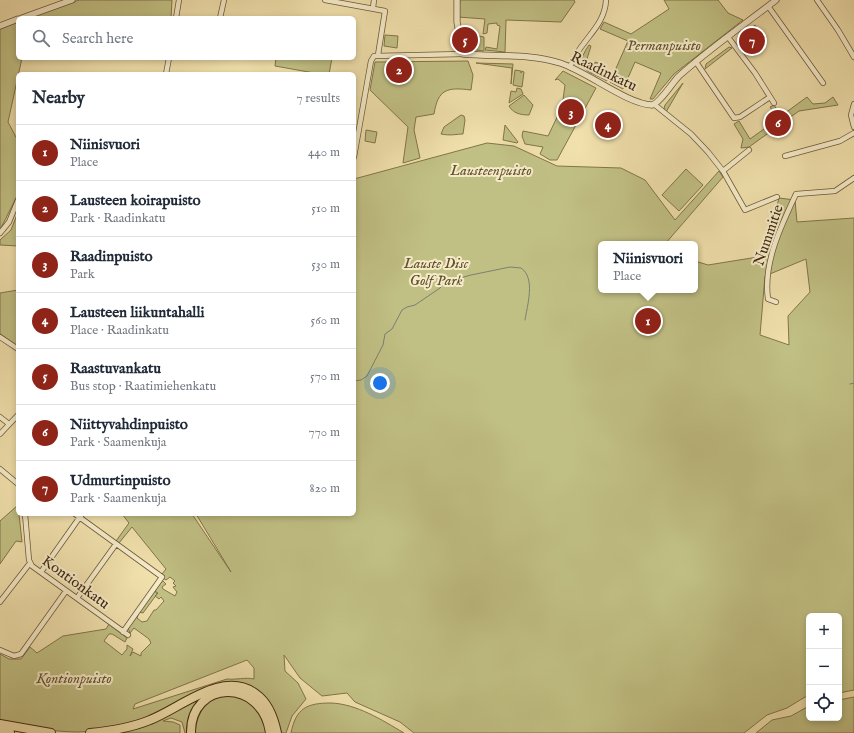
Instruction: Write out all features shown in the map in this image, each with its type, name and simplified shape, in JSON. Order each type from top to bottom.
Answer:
[{"type":"highway","points":[[90,733],[137,725],[176,708],[209,690],[230,685],[247,689],[259,696],[271,712],[277,733]]},
{"type":"highway","points":[[192,733],[193,718],[202,704],[212,696],[228,692],[246,696],[256,703],[265,715],[270,733]]},
{"type":"highway","points":[[0,724],[51,733]]},
{"type":"highway","points":[[0,729],[10,733]]},
{"type":"street","points":[[28,16],[72,0]]},
{"type":"street","points":[[176,16],[180,0]]},
{"type":"street","points":[[220,16],[224,0]]},
{"type":"street","points":[[325,0],[385,11],[376,55],[371,61],[356,146]]},
{"type":"street","points":[[373,8],[374,0]]},
{"type":"street","points":[[457,0],[457,22],[463,54]]},
{"type":"street","points":[[570,66],[601,20],[605,10],[606,0]]},
{"type":"street","points":[[776,0],[696,62],[674,81],[654,105],[691,134],[723,172],[745,210],[778,197]]},
{"type":"street","points":[[817,0],[838,30],[854,57]]},
{"type":"street","points":[[768,6],[823,83]]},
{"type":"street","points":[[0,26],[16,20]]},
{"type":"street","points":[[728,37],[755,73],[774,104]]},
{"type":"street","name":"Raadinkatu","points":[[376,55],[463,54],[539,59],[570,66],[636,101],[654,105]]},
{"type":"street","points":[[166,72],[169,60]]},
{"type":"street","points":[[696,62],[734,118],[740,117],[770,97]]},
{"type":"street","points":[[854,104],[851,112],[854,127]]},
{"type":"street","points":[[785,156],[835,142],[854,133]]},
{"type":"street","points":[[723,172],[749,150]]},
{"type":"street","name":"Nummitie","points":[[790,194],[835,191],[854,178]]},
{"type":"street","name":"Nummitie","points":[[776,302],[768,299],[767,277],[780,229],[796,194]]},
{"type":"street","points":[[0,233],[9,222],[16,205]]},
{"type":"street","points":[[0,337],[16,348]]},
{"type":"street","points":[[0,434],[16,416]]},
{"type":"street","points":[[0,417],[9,424]]},
{"type":"street","points":[[0,469],[16,482]]},
{"type":"street","name":"Kontionkatu","points":[[25,516],[30,563],[66,591],[128,635]]},
{"type":"street","points":[[41,572],[81,516],[116,544],[162,577],[123,632]]},
{"type":"street","points":[[77,598],[116,544]]},
{"type":"street","points":[[0,602],[30,563]]},
{"type":"street","points":[[0,650],[14,656],[21,654],[66,591]]},
{"type":"green space","points":[[79,0],[172,0],[171,16],[35,16]]},
{"type":"green space","points":[[460,0],[574,0],[575,2],[561,22],[506,20],[505,52],[485,50],[486,47],[497,49],[500,26],[497,25],[497,23],[488,24],[487,33],[483,34],[485,19],[458,17]]},
{"type":"green space","name":"Permanpuisto","points":[[664,0],[718,0],[728,13],[743,20],[674,74],[653,99],[650,99],[661,73],[635,62],[623,89],[610,82],[628,41],[600,29],[604,22],[631,34],[669,9]]},
{"type":"green space","points":[[16,23],[16,60],[22,60],[19,72],[16,72],[16,85],[8,122],[16,137],[16,198],[0,230],[0,29]]},
{"type":"green space","points":[[755,25],[766,42],[747,55],[738,40]]},
{"type":"green space","points":[[462,27],[464,28],[465,36],[471,37],[470,39],[472,39],[472,35],[484,37],[484,51],[468,49]]},
{"type":"green space","points":[[385,35],[398,36],[397,48],[384,46]]},
{"type":"green space","points":[[589,45],[591,46],[586,62],[594,66],[595,62],[601,64],[597,73],[608,78],[607,81],[588,71],[582,64],[584,53]]},
{"type":"green space","points":[[729,47],[732,48],[705,69],[706,64]]},
{"type":"green space","points":[[276,60],[332,60],[329,72],[309,72],[275,66]]},
{"type":"green space","points":[[468,61],[473,75],[471,90],[456,89],[445,92],[438,99],[434,114],[416,117],[414,130],[420,158],[403,163],[408,127],[370,90],[375,62]]},
{"type":"green space","points":[[476,63],[513,64],[511,84],[512,68]]},
{"type":"green space","points":[[515,70],[521,71],[521,73],[522,71],[524,72],[522,87],[513,85]]},
{"type":"green space","points":[[563,71],[596,88],[557,160],[550,160],[540,154],[543,147],[525,144],[522,136],[523,131],[548,136],[562,107],[565,85],[558,79],[555,80]]},
{"type":"green space","points":[[683,83],[666,112],[664,109],[665,105]]},
{"type":"green space","points":[[517,88],[521,89],[523,94],[509,103],[511,91],[516,92]]},
{"type":"green space","points":[[524,95],[533,105],[529,115],[517,113],[509,106]]},
{"type":"green space","points":[[807,97],[813,104],[825,103],[833,97],[838,105],[799,111],[749,147],[741,148],[743,139],[734,124],[739,121],[750,139],[778,119],[770,107],[774,105],[781,116]]},
{"type":"green space","points":[[461,115],[464,116],[465,120],[463,134],[441,134],[444,127]]},
{"type":"green space","points":[[505,125],[518,142],[517,143],[503,140]]},
{"type":"green space","points":[[366,130],[377,132],[375,143],[365,141]]},
{"type":"green space","points":[[487,143],[514,146],[557,166],[621,168],[645,180],[675,220],[719,171],[723,177],[668,241],[598,241],[598,293],[698,293],[698,262],[708,265],[764,256],[779,198],[795,200],[797,222],[854,218],[854,690],[842,692],[842,613],[806,613],[806,697],[787,708],[767,715],[744,733],[414,733],[400,722],[355,702],[347,693],[322,696],[300,678],[284,655],[285,671],[298,683],[306,699],[292,716],[286,733],[279,733],[267,705],[256,691],[249,687],[227,682],[173,707],[117,727],[78,732],[58,731],[0,720],[0,654],[9,659],[21,659],[30,647],[37,653],[63,636],[106,629],[109,624],[127,638],[125,642],[112,634],[109,634],[104,641],[122,655],[127,649],[127,645],[133,649],[130,656],[133,652],[141,656],[141,653],[151,643],[149,639],[134,628],[130,633],[128,628],[138,615],[137,618],[142,622],[147,621],[154,610],[156,610],[164,601],[161,597],[159,599],[155,596],[143,613],[139,612],[162,580],[166,584],[162,587],[163,589],[175,596],[177,592],[173,587],[176,586],[173,583],[175,581],[170,577],[166,580],[163,578],[162,574],[166,569],[132,527],[119,543],[116,541],[129,523],[124,516],[193,516],[231,572],[197,516],[356,516],[356,178]],"holes":[[[806,259],[810,292],[788,316],[789,345],[760,335],[765,276]],[[247,660],[254,668],[254,679],[227,679],[133,709],[135,704]]]},
{"type":"green space","points":[[686,169],[703,185],[679,211],[662,195]]},
{"type":"green space","points":[[16,217],[16,246],[0,245],[0,240],[11,230]]},
{"type":"green space","points":[[16,290],[16,346],[0,334],[0,293]]},
{"type":"green space","points":[[16,507],[16,516],[19,516],[22,542],[16,541],[0,564],[0,521]]},
{"type":"green space","points":[[228,687],[237,688],[254,695],[266,707],[275,733],[273,733],[267,715],[256,701],[243,693],[228,690],[213,693],[201,701],[193,714],[190,733],[185,733],[182,722],[171,718],[163,721],[173,722],[180,725],[180,733],[111,733],[153,722],[209,692]]},
{"type":"green space","points":[[224,695],[234,696],[248,701],[257,711],[268,733],[195,733],[200,714],[203,709],[211,701]]},
{"type":"green space","points":[[854,697],[854,733],[756,733],[772,720],[791,716],[806,708],[806,721],[842,721],[842,699]]},
{"type":"green space","points":[[331,703],[350,706],[360,710],[378,718],[404,733],[291,733],[296,718],[304,709],[315,704]]},
{"type":"waterway","points":[[356,381],[361,380],[367,376],[383,345],[385,334],[392,329],[402,310],[415,305],[440,288],[446,282],[510,267],[521,268],[526,273],[529,285],[529,300],[525,320]]},
{"type":"waterway","points":[[850,384],[854,383]]},
{"type":"place","name":"Raastuvankatu","points":[[465,40]]},
{"type":"place","name":"Udmurtinpuisto","points":[[752,41]]},
{"type":"place","name":"Lausteen koirapuisto","points":[[399,70]]},
{"type":"place","name":"Raadinpuisto","points":[[571,112]]},
{"type":"place","name":"Niittyvahdinpuisto","points":[[778,123]]},
{"type":"place","name":"Lausteen liikuntahalli","points":[[608,125]]},
{"type":"place","name":"Niinisvuori","points":[[648,321]]},
{"type":"park label","name":"Lausteenpuisto","points":[[491,170]]},
{"type":"park label","name":"Lauste Disc Golf Park","points":[[436,272]]},
{"type":"park label","name":"Kontionpuisto","points":[[74,678]]}]
